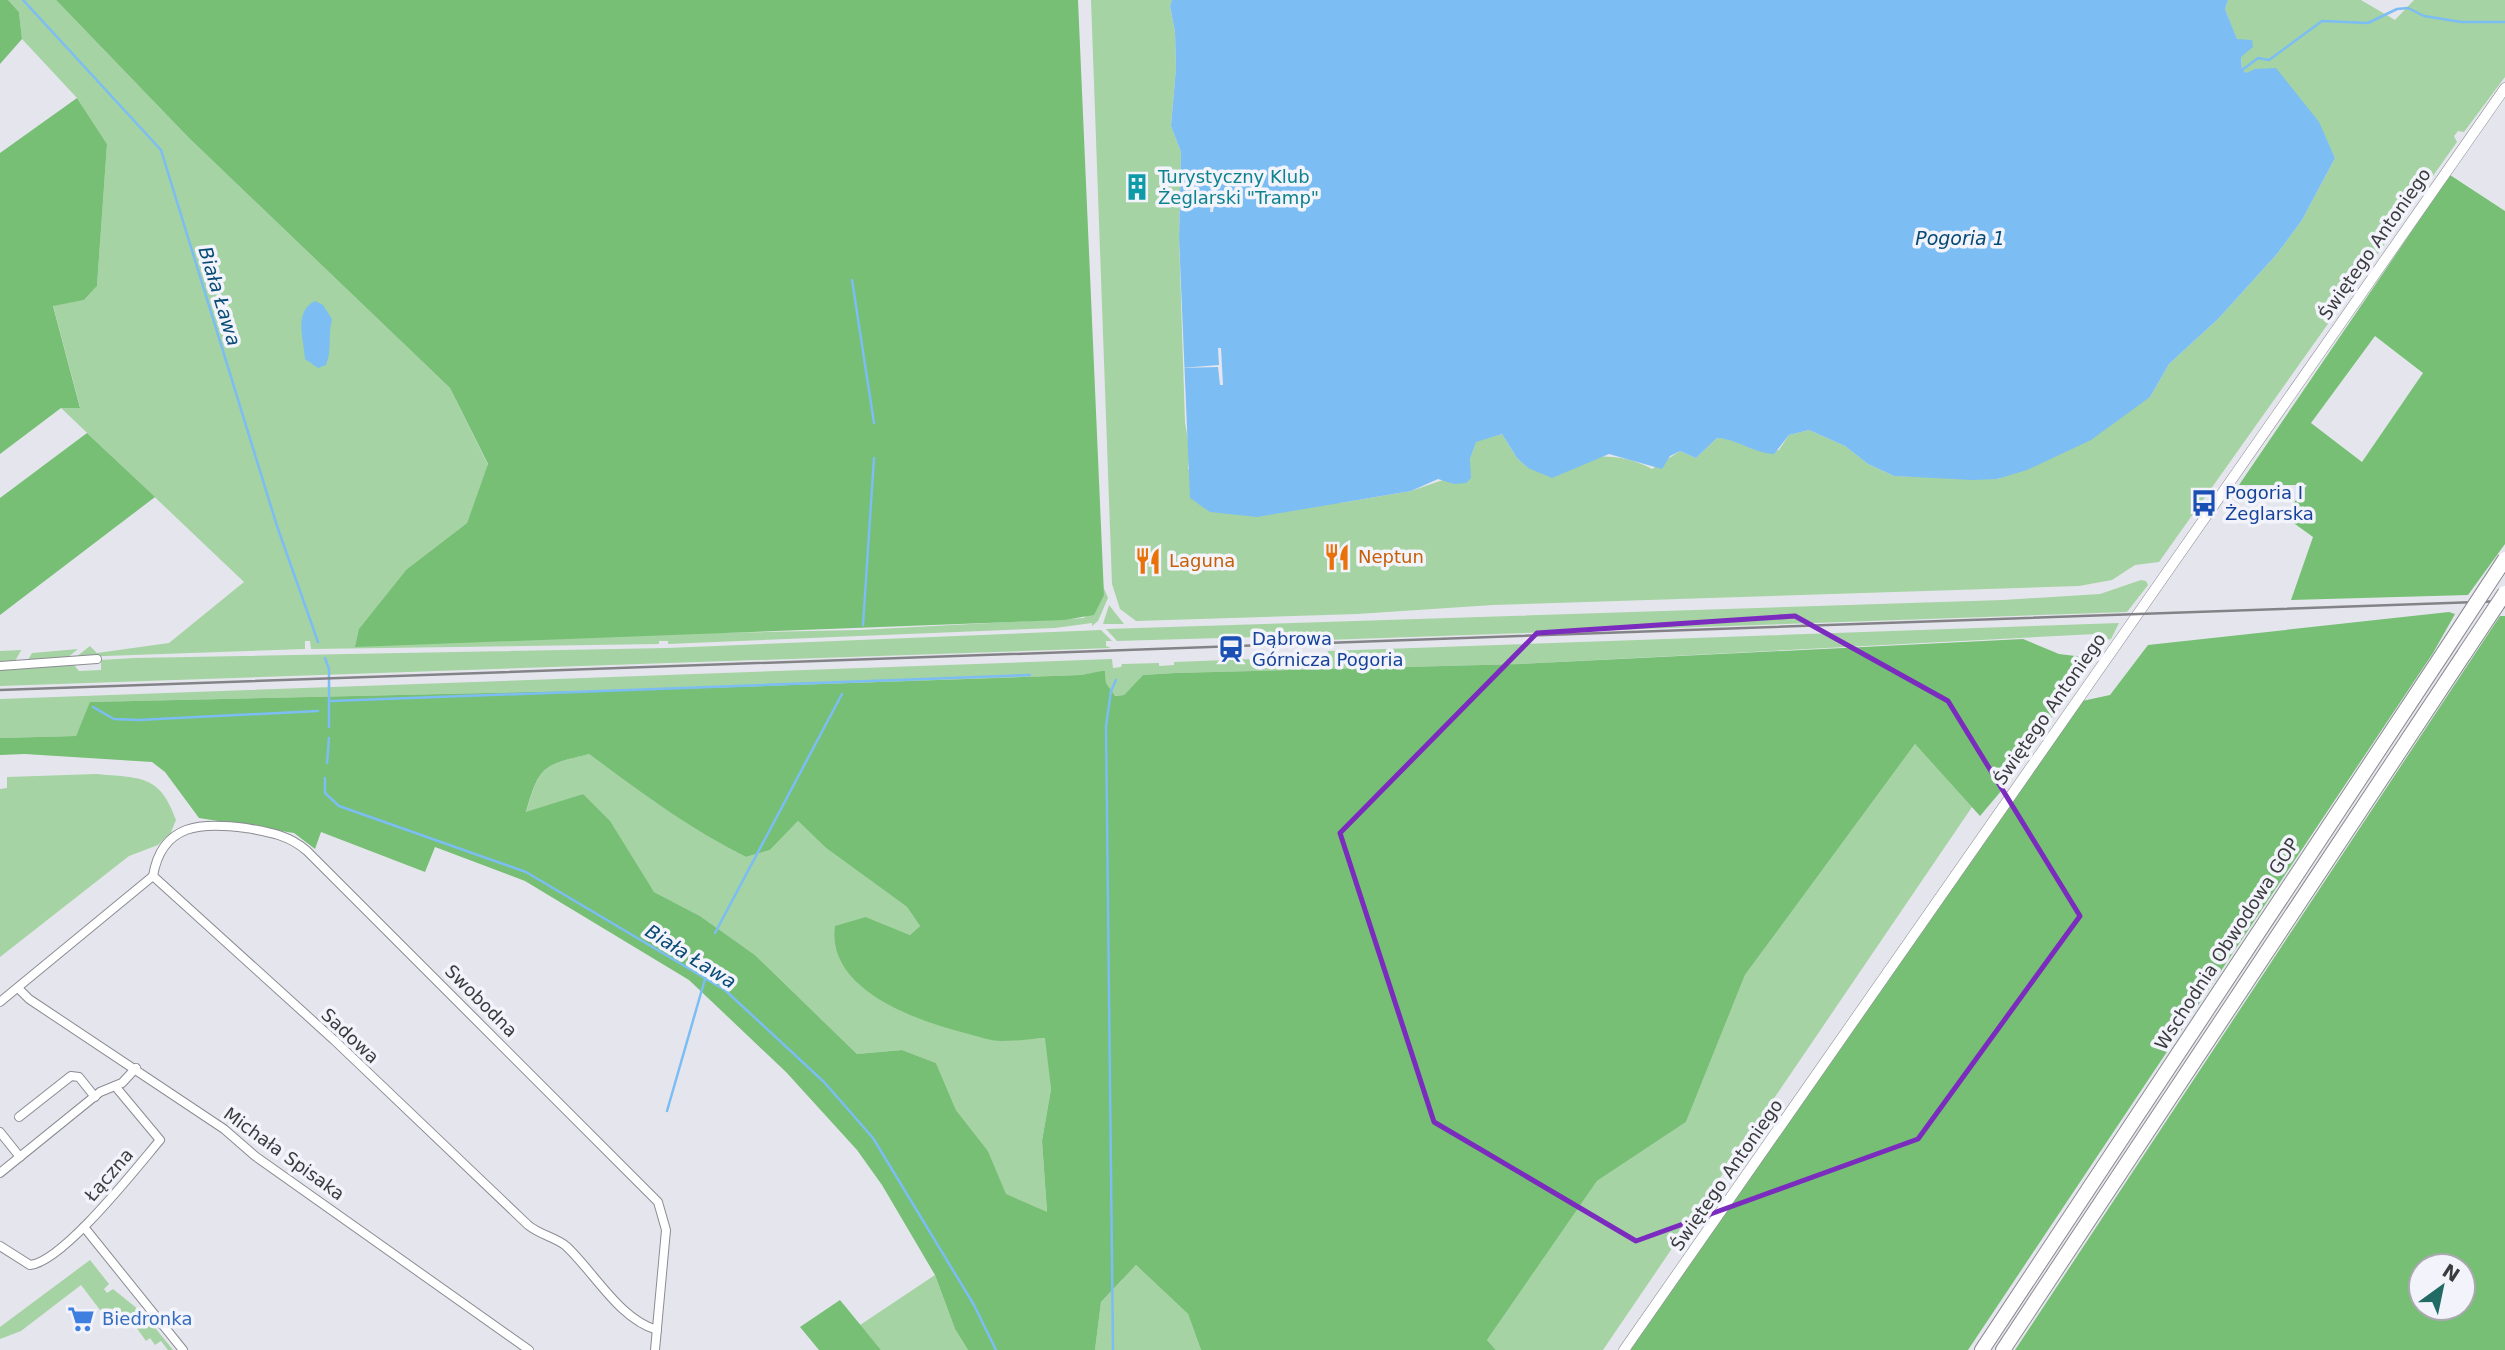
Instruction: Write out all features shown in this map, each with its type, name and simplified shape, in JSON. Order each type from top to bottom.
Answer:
[{"type":"highway","name":"Wschodnia Obwodowa GOP","points":[[1982,1350],[2505,559]]},
{"type":"highway","name":"Wschodnia Obwodowa GOP","points":[[2003,1350],[2505,593]]},
{"type":"street","name":"Świętego Antoniego","points":[[1624,1350],[2505,88]]},
{"type":"street","points":[[0,666],[97,659]]},
{"type":"street","name":"Swobodna","points":[[153,876],[158,856],[171,839],[183,830],[205,825],[276,833],[307,850],[656,1198],[664,1214],[666,1230],[655,1350]]},
{"type":"street","points":[[0,1003],[153,876]]},
{"type":"street","name":"Sadowa","points":[[153,876],[328,1034],[528,1225],[565,1246],[629,1313],[646,1326],[657,1330]]},
{"type":"street","name":"Michała Spisaka","points":[[18,988],[29,999],[136,1068],[529,1350]]},
{"type":"street","points":[[0,1173],[95,1097],[115,1086],[136,1068]]},
{"type":"street","points":[[19,1117],[71,1076],[79,1077],[95,1097]]},
{"type":"street","name":"Łączna","points":[[115,1086],[160,1140],[84,1227],[183,1350]]},
{"type":"street","points":[[0,1132],[20,1157]]},
{"type":"street","points":[[0,1246],[22,1261],[35,1265],[84,1227]]},
{"type":"highlighted area","points":[[1795,616],[1948,701],[2080,916],[1918,1139],[1636,1241],[1434,1122],[1340,833],[1537,633]]},
{"type":"green space","points":[[0,0],[8,0],[19,12],[22,39],[0,64]]},
{"type":"green space","points":[[8,0],[56,0],[188,137],[450,388],[488,465],[467,523],[407,569],[711,633],[859,630],[1084,618],[1104,595],[1103,586],[1108,598],[1098,621],[1092,626],[1092,623],[1055,628],[668,644],[668,641],[659,641],[659,644],[311,649],[310,641],[305,641],[305,649],[76,657],[90,646],[97,653],[169,643],[244,582],[61,408],[80,407],[53,305],[84,300],[97,286],[107,144],[77,98],[22,39],[19,12]]},
{"type":"green space","points":[[56,0],[1078,0],[1104,595],[1094,615],[1064,620],[355,647],[359,629],[407,569],[467,523],[488,464],[450,388],[188,137]]},
{"type":"green space","points":[[1091,0],[1172,0],[1170,6],[1175,32],[1176,68],[1171,126],[1181,152],[1179,238],[1185,422],[1190,452],[1188,469],[1340,503],[1411,491],[1443,480],[1470,459],[1476,441],[1502,434],[1517,458],[1528,468],[1606,456],[1637,462],[1652,469],[1680,451],[1696,458],[1717,438],[1769,451],[1779,450],[1789,435],[1809,430],[1845,446],[1868,464],[1894,476],[1998,479],[2150,397],[2169,364],[2218,319],[2277,254],[2302,220],[2335,158],[2326,139],[2242,70],[2241,56],[2252,47],[2252,40],[2237,40],[2225,9],[2228,0],[2361,0],[2395,20],[2414,0],[2505,0],[2505,77],[2464,132],[2458,131],[2454,136],[2457,142],[2159,562],[2135,565],[2112,580],[2079,586],[1493,605],[1357,614],[1136,621],[1120,609],[1112,584]]},
{"type":"green space","points":[[77,98],[107,144],[97,286],[84,300],[53,306],[80,408],[61,408],[0,454],[0,153]]},
{"type":"green space","points":[[2450,175],[2505,211],[2505,544],[2468,595],[2291,600],[2313,537],[2284,516],[2307,485],[2239,485]],"holes":[[[2375,336],[2423,373],[2362,462],[2311,423]]]},
{"type":"green space","points":[[87,433],[155,497],[0,615],[0,498]]},
{"type":"green space","points":[[2141,580],[2148,585],[2127,612],[1326,640],[1325,635],[1117,641],[1106,629],[2003,600],[2100,594]]},
{"type":"green space","points":[[1109,605],[1124,624],[1103,624]]},
{"type":"green space","points":[[2449,612],[2455,614],[2433,653],[1968,1350],[1630,1350],[2082,701],[2110,695],[2148,645]]},
{"type":"green space","points":[[2500,616],[2505,616],[2505,1350],[2015,1350]]},
{"type":"green space","points":[[2119,623],[2111,639],[2097,642],[2095,634],[1521,664],[1143,675],[1124,695],[1114,696],[1106,683],[1105,671],[1081,675],[703,688],[91,702],[76,736],[0,738],[0,699],[1112,659],[1113,668],[1121,667],[1122,664],[1159,663],[1159,666],[1174,665],[1174,662],[1327,656],[1328,651]]},
{"type":"green space","points":[[1101,630],[1112,641],[1106,641],[1106,646],[1111,648],[0,686],[0,669],[74,665],[79,671],[101,670],[101,660],[134,658],[667,648]]},
{"type":"green space","points":[[2023,639],[2059,654],[2092,658],[2007,784],[1980,816],[1915,744],[1745,975],[1686,1122],[1597,1181],[1487,1340],[1496,1350],[1201,1350],[1188,1314],[1136,1265],[1101,1302],[1095,1350],[968,1350],[955,1329],[935,1275],[882,1185],[857,1150],[786,1072],[689,980],[525,881],[435,847],[425,872],[321,832],[315,849],[294,833],[199,818],[165,772],[152,762],[25,754],[0,755],[0,738],[76,736],[90,702],[703,688],[1081,675],[1102,671],[1105,671],[1106,683],[1115,696],[1124,695],[1143,675],[1521,664]],"holes":[[[589,754],[684,822],[746,857],[770,850],[798,821],[826,848],[907,907],[920,926],[910,935],[866,917],[835,926],[836,948],[845,968],[860,985],[879,999],[924,1020],[984,1038],[997,1041],[1045,1038],[1051,1089],[1042,1141],[1047,1212],[1006,1194],[988,1151],[956,1110],[936,1063],[902,1050],[857,1054],[755,955],[700,916],[654,892],[610,821],[583,794],[526,812],[535,785],[545,770],[562,761]]]},
{"type":"green space","points":[[23,647],[15,661],[0,662],[0,651],[21,650]]},
{"type":"green space","points":[[78,649],[67,658],[28,660],[32,653]]},
{"type":"green space","points":[[1915,744],[1972,807],[1603,1350],[1496,1350],[1487,1340],[1597,1181],[1686,1122],[1745,975]]},
{"type":"green space","points":[[589,754],[684,822],[746,857],[770,850],[798,821],[826,848],[907,907],[920,926],[910,935],[866,917],[1000,1041],[1046,1038],[1051,1089],[1042,1141],[1047,1213],[1006,1195],[988,1151],[956,1110],[936,1063],[902,1050],[857,1054],[755,955],[700,916],[654,892],[583,794],[526,813],[535,785],[545,770],[562,761]]},
{"type":"green space","points":[[96,774],[136,778],[155,786],[170,805],[176,820],[171,832],[158,845],[129,856],[0,957],[0,789],[7,788],[7,777]]},
{"type":"green space","points":[[90,1260],[109,1284],[104,1289],[107,1293],[113,1289],[144,1314],[173,1350],[168,1350],[161,1341],[155,1345],[150,1338],[146,1341],[131,1320],[127,1323],[121,1315],[110,1323],[81,1285],[21,1331],[0,1339],[0,1327]]},
{"type":"green space","points":[[1136,1265],[1188,1314],[1201,1350],[1095,1350],[1101,1302]]},
{"type":"green space","points":[[935,1275],[955,1329],[968,1350],[881,1350],[860,1325]]},
{"type":"green space","points":[[840,1300],[881,1350],[819,1350],[800,1327]]},
{"type":"water","name":"Pogoria 1","points":[[1172,0],[2228,0],[2225,9],[2237,39],[2252,40],[2253,47],[2241,57],[2242,70],[2246,73],[2255,69],[2276,68],[2319,122],[2335,158],[2302,220],[2277,254],[2218,319],[2169,364],[2150,397],[2091,440],[2027,470],[1997,479],[1894,476],[1868,464],[1845,446],[1809,430],[1789,435],[1774,454],[1717,438],[1696,458],[1680,451],[1670,456],[1662,469],[1609,454],[1552,478],[1528,468],[1517,458],[1502,434],[1476,442],[1470,459],[1471,478],[1466,483],[1454,484],[1438,479],[1411,491],[1257,517],[1210,512],[1190,498],[1179,238],[1181,152],[1171,126],[1176,68],[1175,32],[1170,6]]},
{"type":"water","points":[[315,301],[323,305],[332,319],[328,360],[326,365],[318,368],[305,359],[301,327],[304,312]]},
{"type":"pier","points":[[1213,185],[1217,186],[1213,212],[1210,212],[1211,200],[1178,195],[1179,192],[1211,197]]},
{"type":"pier","points":[[1218,348],[1221,348],[1223,385],[1220,385],[1218,367],[1181,368],[1219,365]]},
{"type":"waterway","name":"Biała Ława","points":[[23,0],[161,150],[277,526],[318,642]]},
{"type":"waterway","points":[[2242,70],[2258,58],[2269,60],[2322,21],[2368,23],[2397,9],[2408,8],[2424,16],[2461,22],[2505,22]]},
{"type":"waterway","points":[[852,280],[874,423]]},
{"type":"waterway","points":[[863,625],[874,458]]},
{"type":"waterway","name":"Biała Ława","points":[[325,658],[329,669],[329,727]]},
{"type":"waterway","points":[[331,701],[1030,675]]},
{"type":"waterway","points":[[1113,1350],[1106,726],[1111,691],[1116,680]]},
{"type":"waterway","points":[[715,933],[842,694]]},
{"type":"waterway","points":[[93,707],[114,719],[138,720],[318,711]]},
{"type":"waterway","name":"Biała Ława","points":[[327,763],[329,738]]},
{"type":"waterway","name":"Biała Ława","points":[[325,778],[325,793],[339,806],[526,872],[725,990],[824,1082],[873,1138],[974,1305],[996,1350]]},
{"type":"waterway","points":[[667,1111],[705,979]]},
{"type":"railway","points":[[0,690],[2505,601]]},
{"type":"place","name":"Turystyczny Klub Żeglarski \"Tramp\"","points":[[1137,187]]},
{"type":"place","name":"Pogoria I Żeglarska","points":[[2204,503]]},
{"type":"place","name":"Neptun","points":[[1337,557]]},
{"type":"place","name":"Laguna","points":[[1148,561]]},
{"type":"place","name":"Dąbrowa Górnicza Pogoria","points":[[1231,649]]},
{"type":"place","name":"Biedronka","points":[[81,1319]]}]
